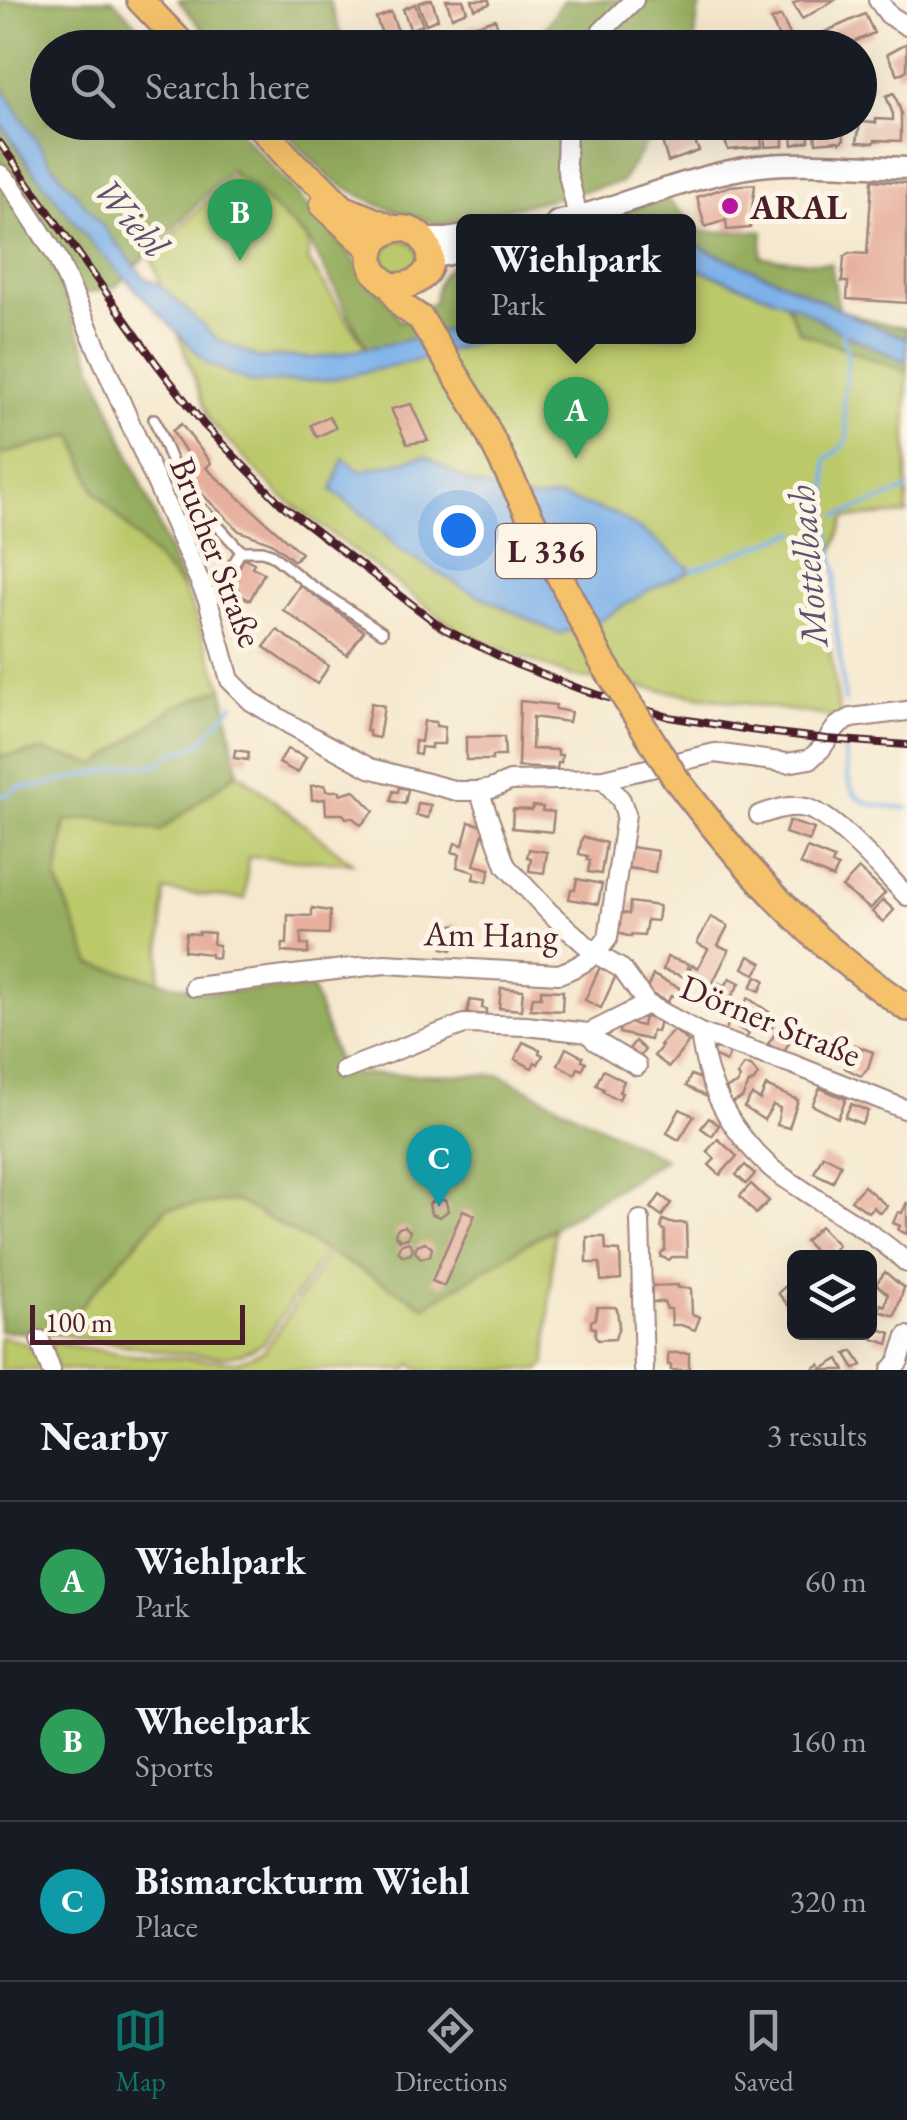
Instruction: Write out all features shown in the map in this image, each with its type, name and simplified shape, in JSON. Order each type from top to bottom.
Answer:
[{"type":"main road","points":[[140,0],[169,30]]},
{"type":"main road","name":"L 336","points":[[272,140],[294,165],[309,192],[372,250],[374,271],[403,307],[421,318],[475,406],[602,660],[676,779],[758,880],[814,935],[907,1008]]},
{"type":"main road","name":"L 336","points":[[294,165],[318,182],[343,208],[415,232],[425,258]]},
{"type":"main road","points":[[372,250],[380,236],[394,228]]},
{"type":"main road","points":[[389,285],[412,284],[425,258]]},
{"type":"main road","points":[[421,318],[425,258]]},
{"type":"street","points":[[603,30],[634,0]]},
{"type":"street","points":[[878,0],[889,15],[907,26]]},
{"type":"street","points":[[567,140],[566,166],[577,214]]},
{"type":"street","points":[[587,214],[693,180],[760,166],[907,168]]},
{"type":"street","name":"Brucher Straße","points":[[0,174],[57,257],[208,600],[230,680],[251,701],[289,724],[370,768],[457,791],[479,791],[510,781],[604,779],[715,754],[787,763],[810,759],[842,722],[870,714],[907,712]]},
{"type":"street","points":[[425,258],[446,239],[456,237]]},
{"type":"street","points":[[425,258],[456,252]]},
{"type":"street","name":"Am Hang","points":[[194,987],[385,964],[559,974],[584,964],[608,938],[626,814],[621,800],[604,779]]},
{"type":"street","name":"Dörner Straße","points":[[479,791],[506,866],[596,954],[622,969],[648,1004],[700,1033],[792,1064],[907,1110]]},
{"type":"street","points":[[760,815],[783,807],[806,808],[828,818],[907,896]]},
{"type":"street","points":[[344,1070],[464,1024],[589,1033],[648,1004]]},
{"type":"street","points":[[589,1033],[594,1041],[637,1066]]},
{"type":"street","points":[[700,1033],[718,1102],[770,1168],[882,1240],[907,1264]]},
{"type":"street","points":[[640,1220],[644,1370]]},
{"type":"street","points":[[891,1370],[907,1336]]},
{"type":"street","points":[[40,1340],[51,1370]]},
{"type":"lane","points":[[154,419],[182,487],[241,551],[272,554],[306,582],[382,632]]},
{"type":"lane","points":[[208,600],[241,551]]},
{"type":"green space","points":[[0,0],[113,0],[142,30],[30,30],[30,140],[248,140],[330,230],[391,305],[399,321],[434,302],[442,276],[456,264],[456,331],[369,352],[308,239],[231,170],[115,287],[65,298],[186,592],[95,491],[74,435],[0,455]]},
{"type":"green space","points":[[178,0],[329,0],[339,30],[204,30]]},
{"type":"green space","points":[[564,0],[703,0],[696,30],[544,30]]},
{"type":"green space","points":[[293,140],[648,140],[622,182],[486,214],[456,214],[456,221],[439,225],[378,205],[332,180]]},
{"type":"green space","points":[[235,173],[308,240],[308,260],[369,352],[456,337],[456,344],[696,344],[696,248],[762,277],[787,305],[800,332],[907,369],[907,514],[845,518],[821,588],[840,718],[570,676],[462,633],[280,495],[210,422],[151,257]]},
{"type":"green space","points":[[667,199],[682,214],[617,214]]},
{"type":"green space","points":[[696,227],[701,232],[763,231],[761,257],[831,264],[839,310],[907,328],[907,372],[800,332],[787,305],[762,277],[696,248]]},
{"type":"green space","points":[[401,240],[413,245],[418,257],[413,269],[401,274],[389,269],[384,257],[389,245]]},
{"type":"green space","points":[[74,435],[95,491],[186,592],[223,688],[174,707],[98,765],[45,751],[0,756],[0,455]]},
{"type":"green space","points":[[223,688],[238,772],[160,831],[97,818],[65,821],[57,880],[91,964],[205,992],[312,988],[342,1074],[500,1075],[665,1159],[425,1306],[237,1201],[167,1208],[56,1334],[0,1331],[0,756],[45,751],[98,765],[174,707]]},
{"type":"green space","points":[[238,772],[352,863],[248,857],[245,899],[165,891],[159,981],[91,965],[57,880],[66,820],[97,818],[160,831]]},
{"type":"green space","points":[[237,1201],[326,1251],[263,1344],[223,1357],[56,1334],[167,1208]]},
{"type":"green space","points":[[554,1229],[546,1364],[540,1370],[419,1370],[411,1364],[407,1370],[56,1370],[50,1345],[53,1343],[131,1355],[237,1362],[265,1350],[330,1253],[425,1306]]},
{"type":"green space","points":[[0,1337],[28,1346],[48,1370],[0,1370]]},
{"type":"water","points":[[0,84],[30,130],[30,140],[36,140],[145,278],[159,284],[217,339],[261,359],[315,358],[456,328],[456,344],[471,344],[420,360],[327,380],[251,383],[207,363],[92,244],[0,122]]},
{"type":"water","points":[[696,245],[907,338],[907,362],[847,335],[798,307],[696,269]]},
{"type":"water","points":[[425,456],[471,483],[533,500],[560,497],[617,515],[692,570],[649,590],[601,620],[559,634],[465,589],[399,549],[332,490],[343,458],[361,471]]},
{"type":"building","points":[[432,0],[438,19],[426,24],[418,3]]},
{"type":"building","points":[[446,0],[463,0],[467,11],[452,17]]},
{"type":"building","points":[[472,0],[489,0],[490,4],[475,9]]},
{"type":"building","points":[[800,0],[835,0],[802,19],[793,4]]},
{"type":"building","points":[[415,4],[423,25],[410,29],[403,9]]},
{"type":"building","points":[[391,12],[398,30],[381,30],[376,18]]},
{"type":"building","points":[[865,14],[873,30],[829,30]]},
{"type":"building","points":[[781,16],[788,30],[776,30],[771,20]]},
{"type":"building","points":[[495,19],[499,30],[484,30],[482,23]]},
{"type":"building","points":[[907,43],[907,70],[898,75],[887,54]]},
{"type":"building","points":[[894,93],[901,112],[901,141],[875,140],[877,119],[893,120],[886,96]]},
{"type":"building","points":[[694,140],[699,151],[668,162],[662,141]]},
{"type":"building","points":[[725,140],[761,140],[762,147],[728,150]]},
{"type":"building","points":[[765,140],[783,140],[783,146],[765,147]]},
{"type":"building","points":[[872,180],[907,183],[907,303],[847,299],[848,282],[842,282],[844,257],[849,253],[867,254]]},
{"type":"building","points":[[755,184],[750,228],[727,230],[726,220],[705,227],[697,197],[730,186]]},
{"type":"building","points":[[411,404],[428,441],[407,444],[391,409]]},
{"type":"building","points":[[329,416],[336,428],[317,437],[311,425]]},
{"type":"building","points":[[181,424],[211,463],[206,468],[301,553],[294,561],[272,543],[239,531],[185,477],[195,466],[172,431]]},
{"type":"building","points":[[244,558],[264,573],[250,600],[230,585]]},
{"type":"building","points":[[300,585],[364,631],[347,655],[283,610]]},
{"type":"building","points":[[277,630],[329,666],[317,684],[264,647]]},
{"type":"building","points":[[520,701],[556,705],[555,709],[571,712],[569,722],[533,717],[532,749],[558,750],[558,755],[562,755],[557,769],[518,767]]},
{"type":"building","points":[[371,703],[384,706],[379,738],[366,731]]},
{"type":"building","points":[[424,721],[445,727],[444,744],[421,747],[420,755],[414,754],[415,741],[421,742]]},
{"type":"building","points":[[466,737],[504,737],[505,756],[466,760]]},
{"type":"building","points":[[287,749],[306,757],[298,773],[279,763]]},
{"type":"building","points":[[235,750],[249,752],[248,760],[234,758]]},
{"type":"building","points":[[325,785],[326,791],[340,794],[354,790],[374,811],[361,825],[343,814],[326,814],[325,799],[312,800],[311,786]]},
{"type":"building","points":[[399,787],[408,789],[405,804],[391,801],[393,791],[398,792]]},
{"type":"building","points":[[418,803],[431,805],[428,818],[416,815]]},
{"type":"building","points":[[533,806],[554,812],[552,832],[512,828],[513,809],[532,810]]},
{"type":"building","points":[[789,821],[814,829],[809,841],[785,833]]},
{"type":"building","points":[[469,822],[485,826],[474,865],[490,869],[487,882],[473,879],[475,872],[457,867],[460,854],[452,852],[455,843],[463,845]]},
{"type":"building","points":[[584,837],[606,843],[601,874],[588,872],[588,856],[579,854]]},
{"type":"building","points":[[631,847],[658,851],[655,872],[628,868]]},
{"type":"building","points":[[807,848],[834,859],[832,864],[838,867],[833,878],[800,864]]},
{"type":"building","points":[[529,849],[547,852],[544,873],[529,871]]},
{"type":"building","points":[[859,869],[885,893],[870,909],[842,887]]},
{"type":"building","points":[[577,879],[602,884],[598,904],[569,899]]},
{"type":"building","points":[[883,900],[894,910],[883,922],[872,912]]},
{"type":"building","points":[[630,902],[659,906],[657,921],[647,920],[644,936],[618,933],[621,913],[629,914]]},
{"type":"building","points":[[312,908],[330,911],[329,934],[301,933],[301,945],[308,945],[308,954],[282,952],[283,944],[287,944],[288,915],[312,916]]},
{"type":"building","points":[[711,917],[728,926],[718,945],[729,950],[710,988],[687,976],[692,965],[698,968],[708,949],[697,943]]},
{"type":"building","points":[[450,924],[459,927],[452,950],[443,948]]},
{"type":"building","points":[[186,933],[214,933],[213,944],[219,945],[218,958],[184,951]]},
{"type":"building","points":[[749,956],[762,963],[755,974],[743,968]]},
{"type":"building","points":[[667,957],[689,964],[685,977],[663,970]]},
{"type":"building","points":[[601,965],[617,973],[601,1008],[585,1000]]},
{"type":"building","points":[[653,975],[680,988],[676,997],[671,995],[668,1002],[646,991]]},
{"type":"building","points":[[757,976],[765,980],[760,991],[751,987]]},
{"type":"building","points":[[730,978],[740,983],[721,1013],[713,1008],[718,999],[713,996],[719,983],[725,986]]},
{"type":"building","points":[[501,988],[523,990],[521,1010],[499,1008]]},
{"type":"building","points":[[541,990],[563,991],[562,1011],[530,1009],[533,997],[541,997]]},
{"type":"building","points":[[748,998],[778,1018],[768,1034],[737,1014]]},
{"type":"building","points":[[470,1000],[483,1002],[486,1015],[467,1013]]},
{"type":"building","points":[[644,1017],[660,1020],[650,1040],[619,1033],[621,1021],[642,1026]]},
{"type":"building","points":[[729,1023],[749,1034],[744,1041],[725,1031]]},
{"type":"building","points":[[779,1028],[793,1037],[797,1030],[806,1035],[800,1045],[791,1040],[782,1054],[768,1044]]},
{"type":"building","points":[[674,1030],[689,1042],[669,1067],[654,1056]]},
{"type":"building","points":[[635,1041],[645,1050],[639,1058],[629,1049]]},
{"type":"building","points":[[523,1042],[543,1055],[532,1068],[515,1059]]},
{"type":"building","points":[[854,1045],[873,1052],[861,1076],[845,1068]]},
{"type":"building","points":[[716,1047],[730,1053],[726,1062],[712,1055]]},
{"type":"building","points":[[566,1048],[586,1062],[575,1074],[558,1065]]},
{"type":"building","points":[[744,1065],[751,1066],[758,1075],[742,1098],[731,1103],[726,1088],[737,1084],[737,1075]]},
{"type":"building","points":[[603,1070],[624,1081],[619,1099],[596,1085]]},
{"type":"building","points":[[691,1075],[706,1081],[709,1093],[705,1096],[686,1086]]},
{"type":"building","points":[[766,1086],[798,1100],[789,1128],[777,1125],[780,1108],[773,1105],[764,1120],[744,1107],[752,1095],[760,1100]]},
{"type":"building","points":[[820,1088],[846,1099],[838,1118],[812,1105]]},
{"type":"building","points":[[851,1104],[868,1111],[862,1124],[845,1117]]},
{"type":"building","points":[[680,1109],[694,1116],[679,1140],[667,1133]]},
{"type":"building","points":[[709,1118],[719,1125],[712,1136],[701,1128]]},
{"type":"building","points":[[718,1139],[737,1156],[720,1175],[709,1165],[715,1159],[707,1151]]},
{"type":"building","points":[[823,1155],[841,1164],[833,1182],[814,1173]]},
{"type":"building","points":[[745,1165],[755,1174],[746,1184],[736,1175]]},
{"type":"building","points":[[751,1184],[769,1201],[756,1214],[740,1196]]},
{"type":"building","points":[[864,1186],[887,1206],[880,1213],[873,1207],[868,1212],[851,1200]]},
{"type":"building","points":[[660,1195],[671,1203],[662,1216],[651,1208]]},
{"type":"building","points":[[436,1198],[446,1201],[448,1211],[440,1217],[431,1214],[429,1204]]},
{"type":"building","points":[[907,1202],[907,1234],[893,1223]]},
{"type":"building","points":[[463,1210],[475,1215],[444,1286],[432,1281]]},
{"type":"building","points":[[663,1220],[686,1223],[687,1257],[661,1257],[665,1250]]},
{"type":"building","points":[[404,1226],[410,1231],[408,1238],[400,1240],[395,1235]]},
{"type":"building","points":[[820,1226],[838,1245],[833,1250],[813,1250],[805,1241]]},
{"type":"building","points":[[587,1237],[605,1237],[606,1250],[620,1251],[621,1279],[601,1281],[600,1263],[587,1263]]},
{"type":"building","points":[[408,1242],[413,1247],[411,1254],[403,1256],[398,1251],[400,1245]]},
{"type":"building","points":[[425,1242],[432,1248],[430,1256],[421,1258],[415,1252],[417,1245]]},
{"type":"building","points":[[885,1272],[904,1288],[895,1316],[879,1311],[888,1294],[877,1283]]},
{"type":"building","points":[[787,1285],[787,1304],[778,1293]]},
{"type":"building","points":[[649,1286],[691,1288],[692,1314],[700,1317],[695,1330],[672,1325],[671,1309],[664,1302],[650,1302]]},
{"type":"building","points":[[597,1307],[617,1309],[619,1326],[615,1339],[595,1337],[591,1321]]},
{"type":"building","points":[[877,1328],[891,1333],[888,1344],[876,1340]]},
{"type":"building","points":[[853,1351],[862,1365],[855,1369],[846,1354]]},
{"type":"building","points":[[668,1353],[689,1353],[689,1370],[671,1370]]},
{"type":"building","points":[[839,1359],[845,1370],[811,1370],[820,1364],[822,1369]]},
{"type":"waterway","name":"Mottelbach","points":[[842,330],[848,358],[843,401],[848,438],[826,459],[829,529],[836,573],[834,607],[845,702]]},
{"type":"waterway","points":[[838,516],[907,490]]},
{"type":"waterway","points":[[692,570],[796,532]]},
{"type":"waterway","points":[[0,795],[19,787],[36,787],[132,765],[157,765],[172,753],[199,745],[234,704]]},
{"type":"waterway","name":"Mottelbach","points":[[845,749],[849,781],[858,798],[876,805],[907,808]]},
{"type":"railway","points":[[0,143],[204,425],[281,504],[444,629],[515,664],[669,717],[750,730],[907,745]]},
{"type":"place","name":"ARAL","points":[[730,206]]},
{"type":"place","name":"Wheelpark","points":[[240,261]]},
{"type":"place","name":"Wiehlpark","points":[[576,459]]},
{"type":"place","name":"Bismarckturm Wiehl","points":[[439,1207]]},
{"type":"water label","name":"Wiehl","points":[[132,217]]}]
